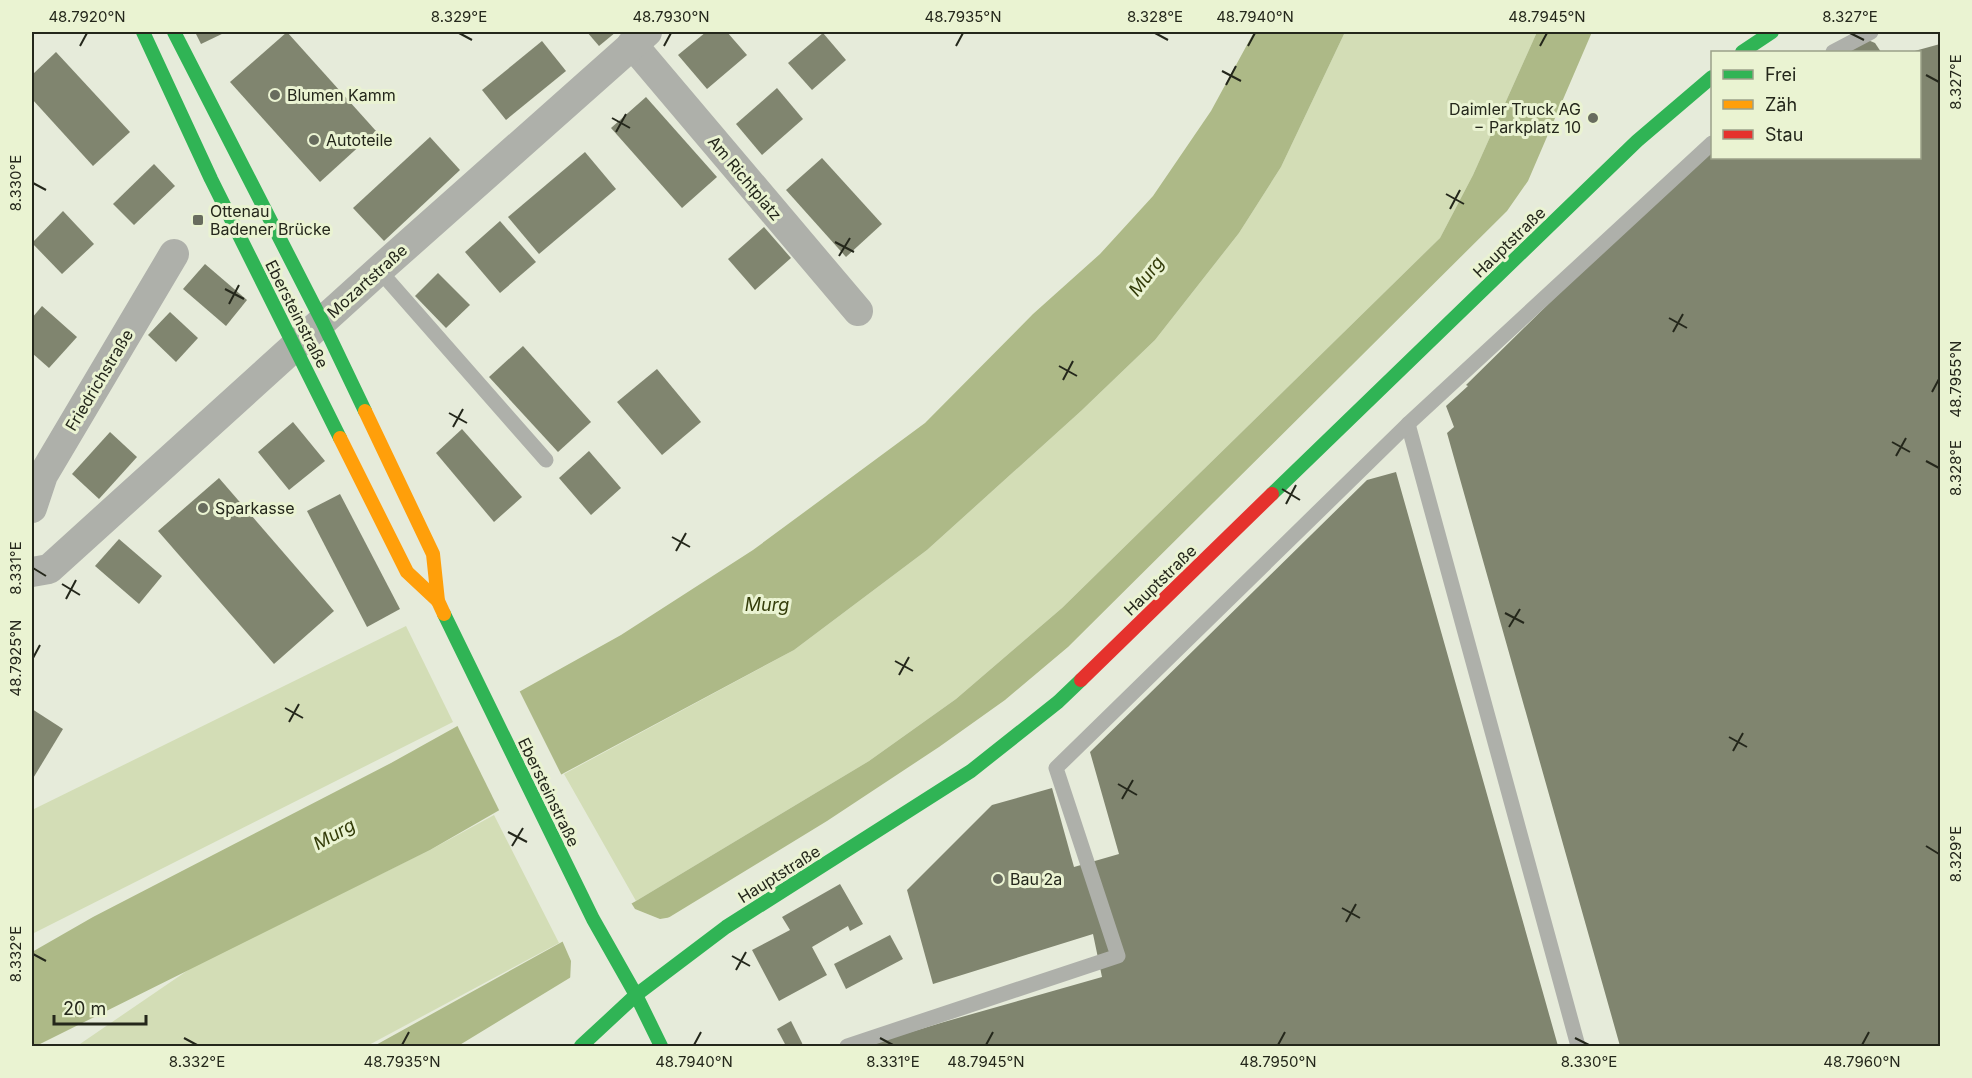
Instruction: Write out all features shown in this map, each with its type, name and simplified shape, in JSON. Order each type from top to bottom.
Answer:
[{"type":"street","name":"Ebersteinstraße","points":[[143,32],[211,179],[407,572],[438,601]]},
{"type":"street","name":"Ebersteinstraße","points":[[174,32],[322,321],[433,555],[438,601],[593,920],[636,995],[661,1047]]},
{"type":"street","points":[[1744,51],[1772,32]]},
{"type":"street","name":"Mozartstraße","points":[[32,572],[49,569],[322,321],[640,38]]},
{"type":"street","name":"Am Richtplatz","points":[[640,38],[858,311]]},
{"type":"street","name":"Hauptstraße","points":[[581,1047],[636,995],[726,927],[971,771],[1058,702],[1637,141],[1711,79]]},
{"type":"street","name":"Friedrichstraße","points":[[32,508],[43,475],[174,254]]},
{"type":"lane","points":[[1835,51],[1871,32]]},
{"type":"lane","points":[[847,1047],[1118,956],[1056,768],[1408,424],[1711,145]]},
{"type":"lane","points":[[379,270],[546,460]]},
{"type":"lane","points":[[1408,424],[1578,1047]]},
{"type":"shaded area","points":[[1345,32],[1537,32],[1473,175],[1440,238],[1062,608],[956,699],[869,761],[636,901],[564,774],[794,650],[927,550],[1081,411],[1155,340],[1239,233],[1281,167]]},
{"type":"shaded area","points":[[406,626],[453,722],[32,934],[32,810]]},
{"type":"shaded area","points":[[494,815],[559,943],[367,1046],[77,1046],[197,964],[430,850]]},
{"type":"water","name":"Murg","points":[[1254,32],[1345,32],[1281,167],[1239,233],[1155,340],[1081,411],[927,550],[794,650],[564,773],[430,850],[32,1046],[32,952],[93,917],[391,763],[621,635],[753,550],[925,423],[1033,314],[1100,254],[1153,196],[1211,111]]},
{"type":"water","points":[[1537,32],[1592,32],[1528,181],[1507,211],[1068,647],[1005,700],[827,821],[458,1046],[374,1046],[636,901],[869,761],[956,699],[1062,608],[1440,238],[1473,175]]},
{"type":"pier","points":[[518,688],[563,778],[501,814],[456,723]]},
{"type":"pier","points":[[630,901],[635,909],[660,919],[678,916],[570,982],[571,961],[561,938]]},
{"type":"building","points":[[195,32],[226,32],[201,44]]},
{"type":"building","points":[[287,32],[376,131],[320,182],[230,82]]},
{"type":"building","points":[[587,32],[616,32],[599,46]]},
{"type":"building","points":[[706,32],[727,32],[747,55],[707,89],[678,55]]},
{"type":"building","points":[[823,33],[846,60],[812,90],[788,63]]},
{"type":"building","points":[[1868,40],[1875,43],[1880,51],[1838,51]]},
{"type":"building","points":[[542,41],[566,71],[506,120],[482,90]]},
{"type":"building","points":[[1940,44],[1940,1046],[1620,1046],[1447,433],[1454,427],[1446,406],[1711,144],[1711,159],[1921,159],[1921,51],[1915,51]]},
{"type":"building","points":[[56,52],[130,132],[93,166],[32,99],[32,75]]},
{"type":"building","points":[[777,88],[803,119],[762,155],[736,124]]},
{"type":"building","points":[[646,97],[717,177],[682,208],[611,128]]},
{"type":"building","points":[[430,137],[460,170],[384,241],[353,208]]},
{"type":"building","points":[[585,152],[616,189],[539,254],[508,217]]},
{"type":"building","points":[[822,158],[882,224],[846,257],[786,190]]},
{"type":"building","points":[[154,164],[175,186],[134,225],[113,204]]},
{"type":"building","points":[[63,211],[94,244],[62,274],[32,243]]},
{"type":"building","points":[[500,221],[536,262],[500,293],[465,252]]},
{"type":"building","points":[[764,227],[791,258],[755,290],[728,259]]},
{"type":"building","points":[[205,264],[247,300],[226,326],[183,289]]},
{"type":"building","points":[[438,273],[470,305],[446,328],[415,296]]},
{"type":"building","points":[[42,306],[77,337],[49,368],[32,353],[32,318]]},
{"type":"building","points":[[170,312],[198,338],[176,362],[148,335]]},
{"type":"building","points":[[523,346],[591,422],[558,452],[489,377]]},
{"type":"building","points":[[657,369],[701,422],[662,455],[617,402]]},
{"type":"building","points":[[293,422],[325,461],[289,490],[258,452]]},
{"type":"building","points":[[462,429],[522,497],[494,522],[436,453]]},
{"type":"building","points":[[110,432],[137,457],[99,499],[72,474]]},
{"type":"building","points":[[589,451],[621,488],[591,515],[559,478]]},
{"type":"building","points":[[1396,472],[1558,1046],[864,1046],[1102,977],[1093,934],[933,984],[907,890],[992,805],[1052,788],[1074,867],[1119,854],[1090,752],[1367,480]]},
{"type":"building","points":[[219,478],[334,611],[274,664],[158,531]]},
{"type":"building","points":[[340,494],[400,609],[367,627],[307,511]]},
{"type":"building","points":[[119,539],[162,576],[139,604],[95,566]]},
{"type":"building","points":[[32,709],[63,729],[32,780]]},
{"type":"building","points":[[840,884],[863,924],[850,931],[848,926],[812,947],[827,975],[779,1001],[752,950],[790,930],[782,917]]},
{"type":"building","points":[[890,935],[903,959],[846,989],[834,964]]},
{"type":"building","points":[[791,1021],[803,1046],[786,1046],[777,1029]]},
{"type":"traffic: fast","points":[[143,32],[211,179],[340,438]]},
{"type":"traffic: fast","points":[[174,32],[322,321],[365,411]]},
{"type":"traffic: fast","points":[[1744,51],[1772,32]]},
{"type":"traffic: fast","points":[[1272,494],[1637,141],[1711,78]]},
{"type":"traffic: fast","points":[[444,614],[593,919],[636,995],[661,1046]]},
{"type":"traffic: fast","points":[[581,1046],[636,995],[726,927],[971,771],[1058,702],[1081,680]]},
{"type":"traffic: slow","points":[[365,411],[433,554],[438,601],[444,614]]},
{"type":"traffic: slow","points":[[340,438],[407,572],[438,601]]},
{"type":"traffic: jam","points":[[1081,680],[1272,494]]},
{"type":"place","name":"Blumen Kamm","points":[[275,95]]},
{"type":"place","name":"Daimler Truck AG − Parkplatz 10","points":[[1593,118]]},
{"type":"place","name":"Autoteile","points":[[314,140]]},
{"type":"place","name":"Ottenau Badener Brücke","points":[[198,220]]},
{"type":"place","name":"Sparkasse","points":[[203,508]]},
{"type":"place","name":"Bau 2a","points":[[998,879]]}]
